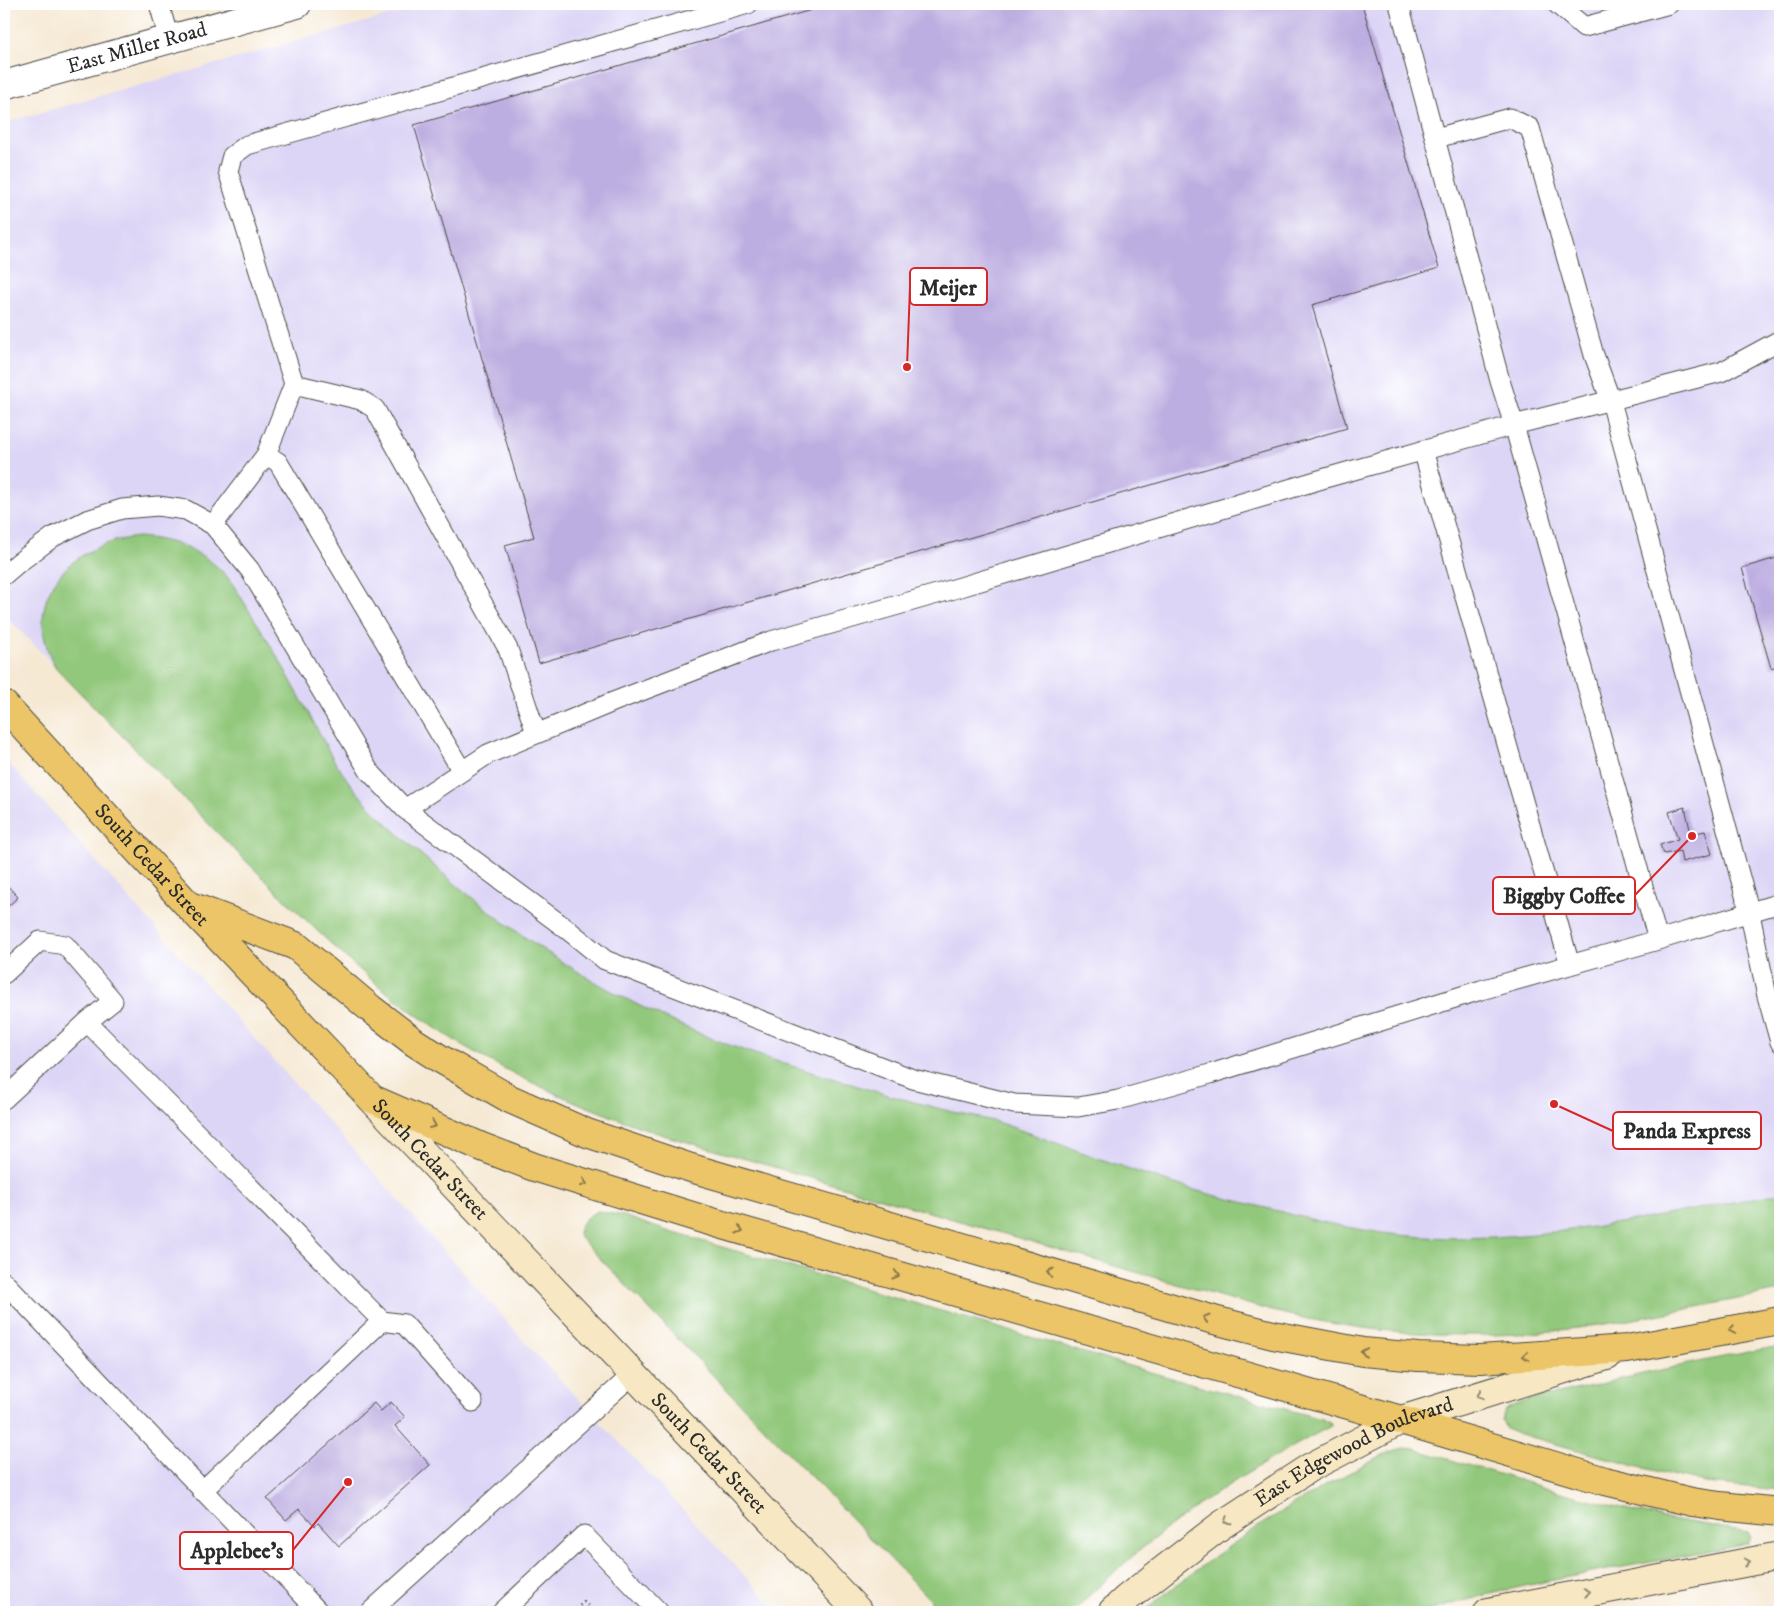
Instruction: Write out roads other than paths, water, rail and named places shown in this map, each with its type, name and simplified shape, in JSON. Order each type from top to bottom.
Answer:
[{"type":"main road","name":"South Cedar Street","points":[[4,704],[190,906],[632,1375],[859,1612]]},
{"type":"main road","points":[[190,906],[296,946],[371,1009],[414,1042],[466,1075],[510,1099],[587,1133],[691,1168],[1214,1320],[1327,1346],[1391,1355],[1480,1359],[1627,1349],[1780,1321]]},
{"type":"main road","points":[[372,1099],[482,1146],[587,1184],[1400,1420],[1530,1460],[1646,1492],[1720,1506],[1780,1512]]},
{"type":"main road","name":"East Edgewood Boulevard","points":[[1112,1612],[1127,1598],[1220,1526],[1310,1468],[1400,1420],[1627,1349]]},
{"type":"main road","points":[[1488,1612],[1780,1556]]},
{"type":"street","name":"East Miller Road","points":[[4,84],[297,4]]},
{"type":"lane","points":[[159,4],[169,39]]},
{"type":"lane","points":[[212,525],[266,455],[294,384],[228,171],[232,156],[247,145],[748,4]]},
{"type":"lane","points":[[1400,4],[1500,381],[1514,425],[1658,940]]},
{"type":"lane","points":[[1557,4],[1584,27],[1670,4]]},
{"type":"lane","points":[[1436,138],[1510,118],[1530,128],[1594,355],[1611,401],[1750,914],[1774,995],[1780,1042]]},
{"type":"lane","points":[[405,809],[488,754],[613,702],[771,641],[937,594],[1423,450],[1721,372],[1780,340]]},
{"type":"lane","points":[[294,384],[361,400],[375,409],[508,650],[536,734]]},
{"type":"lane","points":[[1423,450],[1570,965]]},
{"type":"lane","points":[[266,455],[278,462],[462,771]]},
{"type":"lane","points":[[4,575],[53,537],[88,520],[122,509],[158,506],[186,510],[212,525],[250,570],[369,771],[405,809],[568,930],[605,960],[913,1079],[1014,1104],[1078,1107],[1118,1100],[1210,1074],[1481,990],[1750,914],[1780,903]]},
{"type":"lane","points":[[4,974],[40,941],[65,945],[114,1001],[87,1022],[4,1099]]},
{"type":"lane","points":[[87,1022],[382,1321],[404,1324],[473,1402]]},
{"type":"lane","points":[[4,1282],[319,1612]]},
{"type":"lane","points":[[202,1491],[382,1321]]},
{"type":"lane","points":[[370,1612],[632,1375]]},
{"type":"lane","points":[[502,1612],[584,1534],[659,1612]]},
{"type":"place","name":"Meijer","points":[[907,367]]},
{"type":"place","name":"Biggby Coffee","points":[[1692,836]]},
{"type":"place","name":"Panda Express","points":[[1554,1104]]},
{"type":"place","name":"Applebee's","points":[[348,1482]]}]
